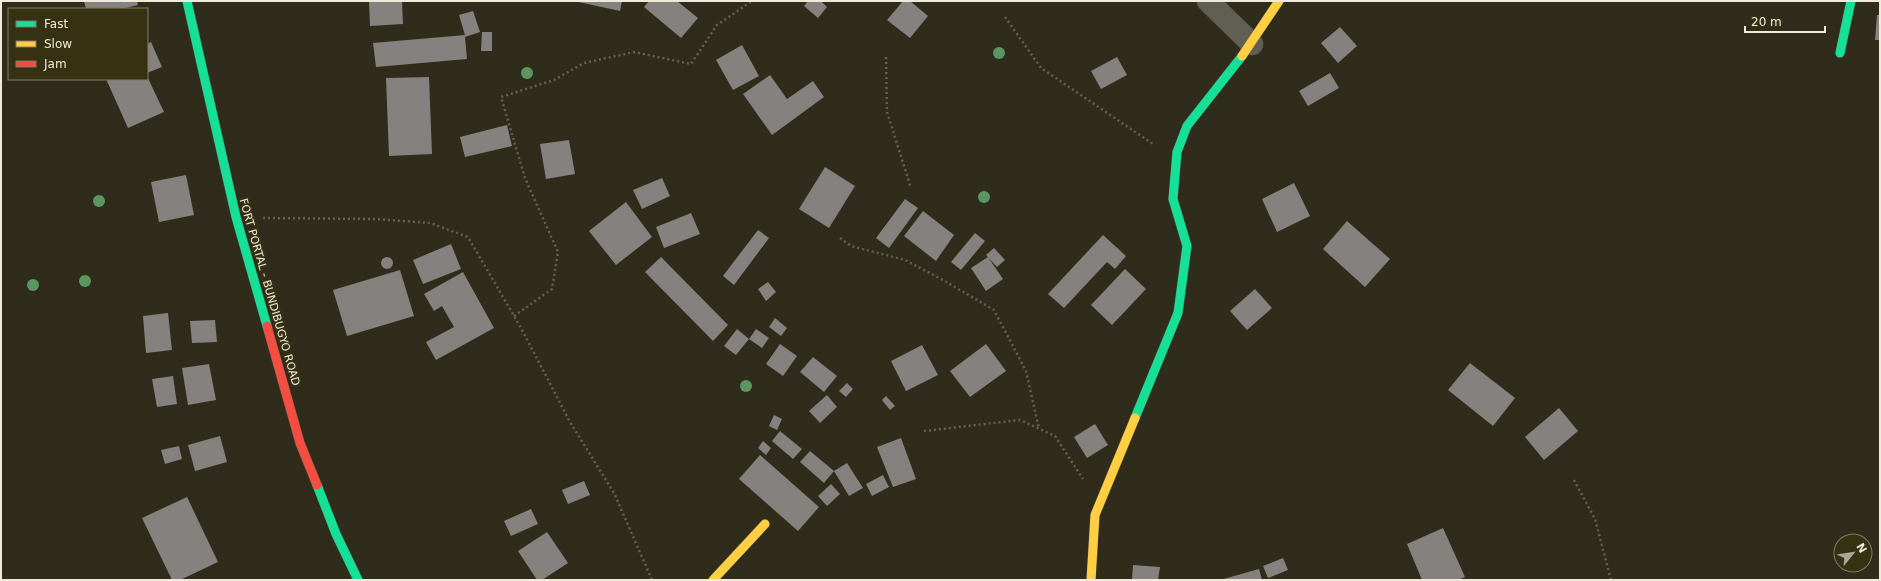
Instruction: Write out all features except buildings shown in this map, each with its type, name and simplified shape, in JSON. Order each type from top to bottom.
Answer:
[{"type":"street","name":"FORT PORTAL - BUNDIBUGYO ROAD","points":[[187,1],[236,217],[300,442],[336,534],[358,580]]},
{"type":"street","points":[[1208,1],[1252,44]]},
{"type":"street","points":[[1091,580],[1092,539],[1095,515],[1178,313],[1187,246],[1173,199],[1177,152],[1187,126],[1252,44],[1279,1]]},
{"type":"street","points":[[1840,52],[1851,1]]},
{"type":"street","points":[[713,580],[765,524]]},
{"type":"path","points":[[514,316],[552,289],[558,252],[525,178],[501,97],[554,80],[584,63],[634,52],[691,64],[716,25],[752,1]]},
{"type":"path","points":[[1005,17],[1041,68],[1156,146],[1177,152]]},
{"type":"path","points":[[886,57],[887,112],[910,188]]},
{"type":"path","points":[[236,217],[376,219],[430,223],[468,237],[514,316],[570,422],[614,493],[652,580]]},
{"type":"path","points":[[840,238],[851,246],[905,260],[994,310],[1026,372],[1039,429]]},
{"type":"path","points":[[924,431],[1020,420],[1055,436],[1081,474],[1095,515]]},
{"type":"path","points":[[1574,480],[1596,520],[1611,580]]},
{"type":"traffic: fast","points":[[187,1],[236,217],[267,326]]},
{"type":"traffic: fast","points":[[1840,53],[1851,1]]},
{"type":"traffic: fast","points":[[1135,418],[1178,313],[1187,246],[1173,199],[1177,152],[1187,126],[1242,56]]},
{"type":"traffic: fast","points":[[317,485],[336,534],[358,580]]},
{"type":"traffic: slow","points":[[1242,56],[1279,1]]},
{"type":"traffic: slow","points":[[1091,580],[1095,515],[1135,418]]},
{"type":"traffic: slow","points":[[713,580],[765,524]]},
{"type":"traffic: jam","points":[[267,326],[300,443],[317,485]]}]
